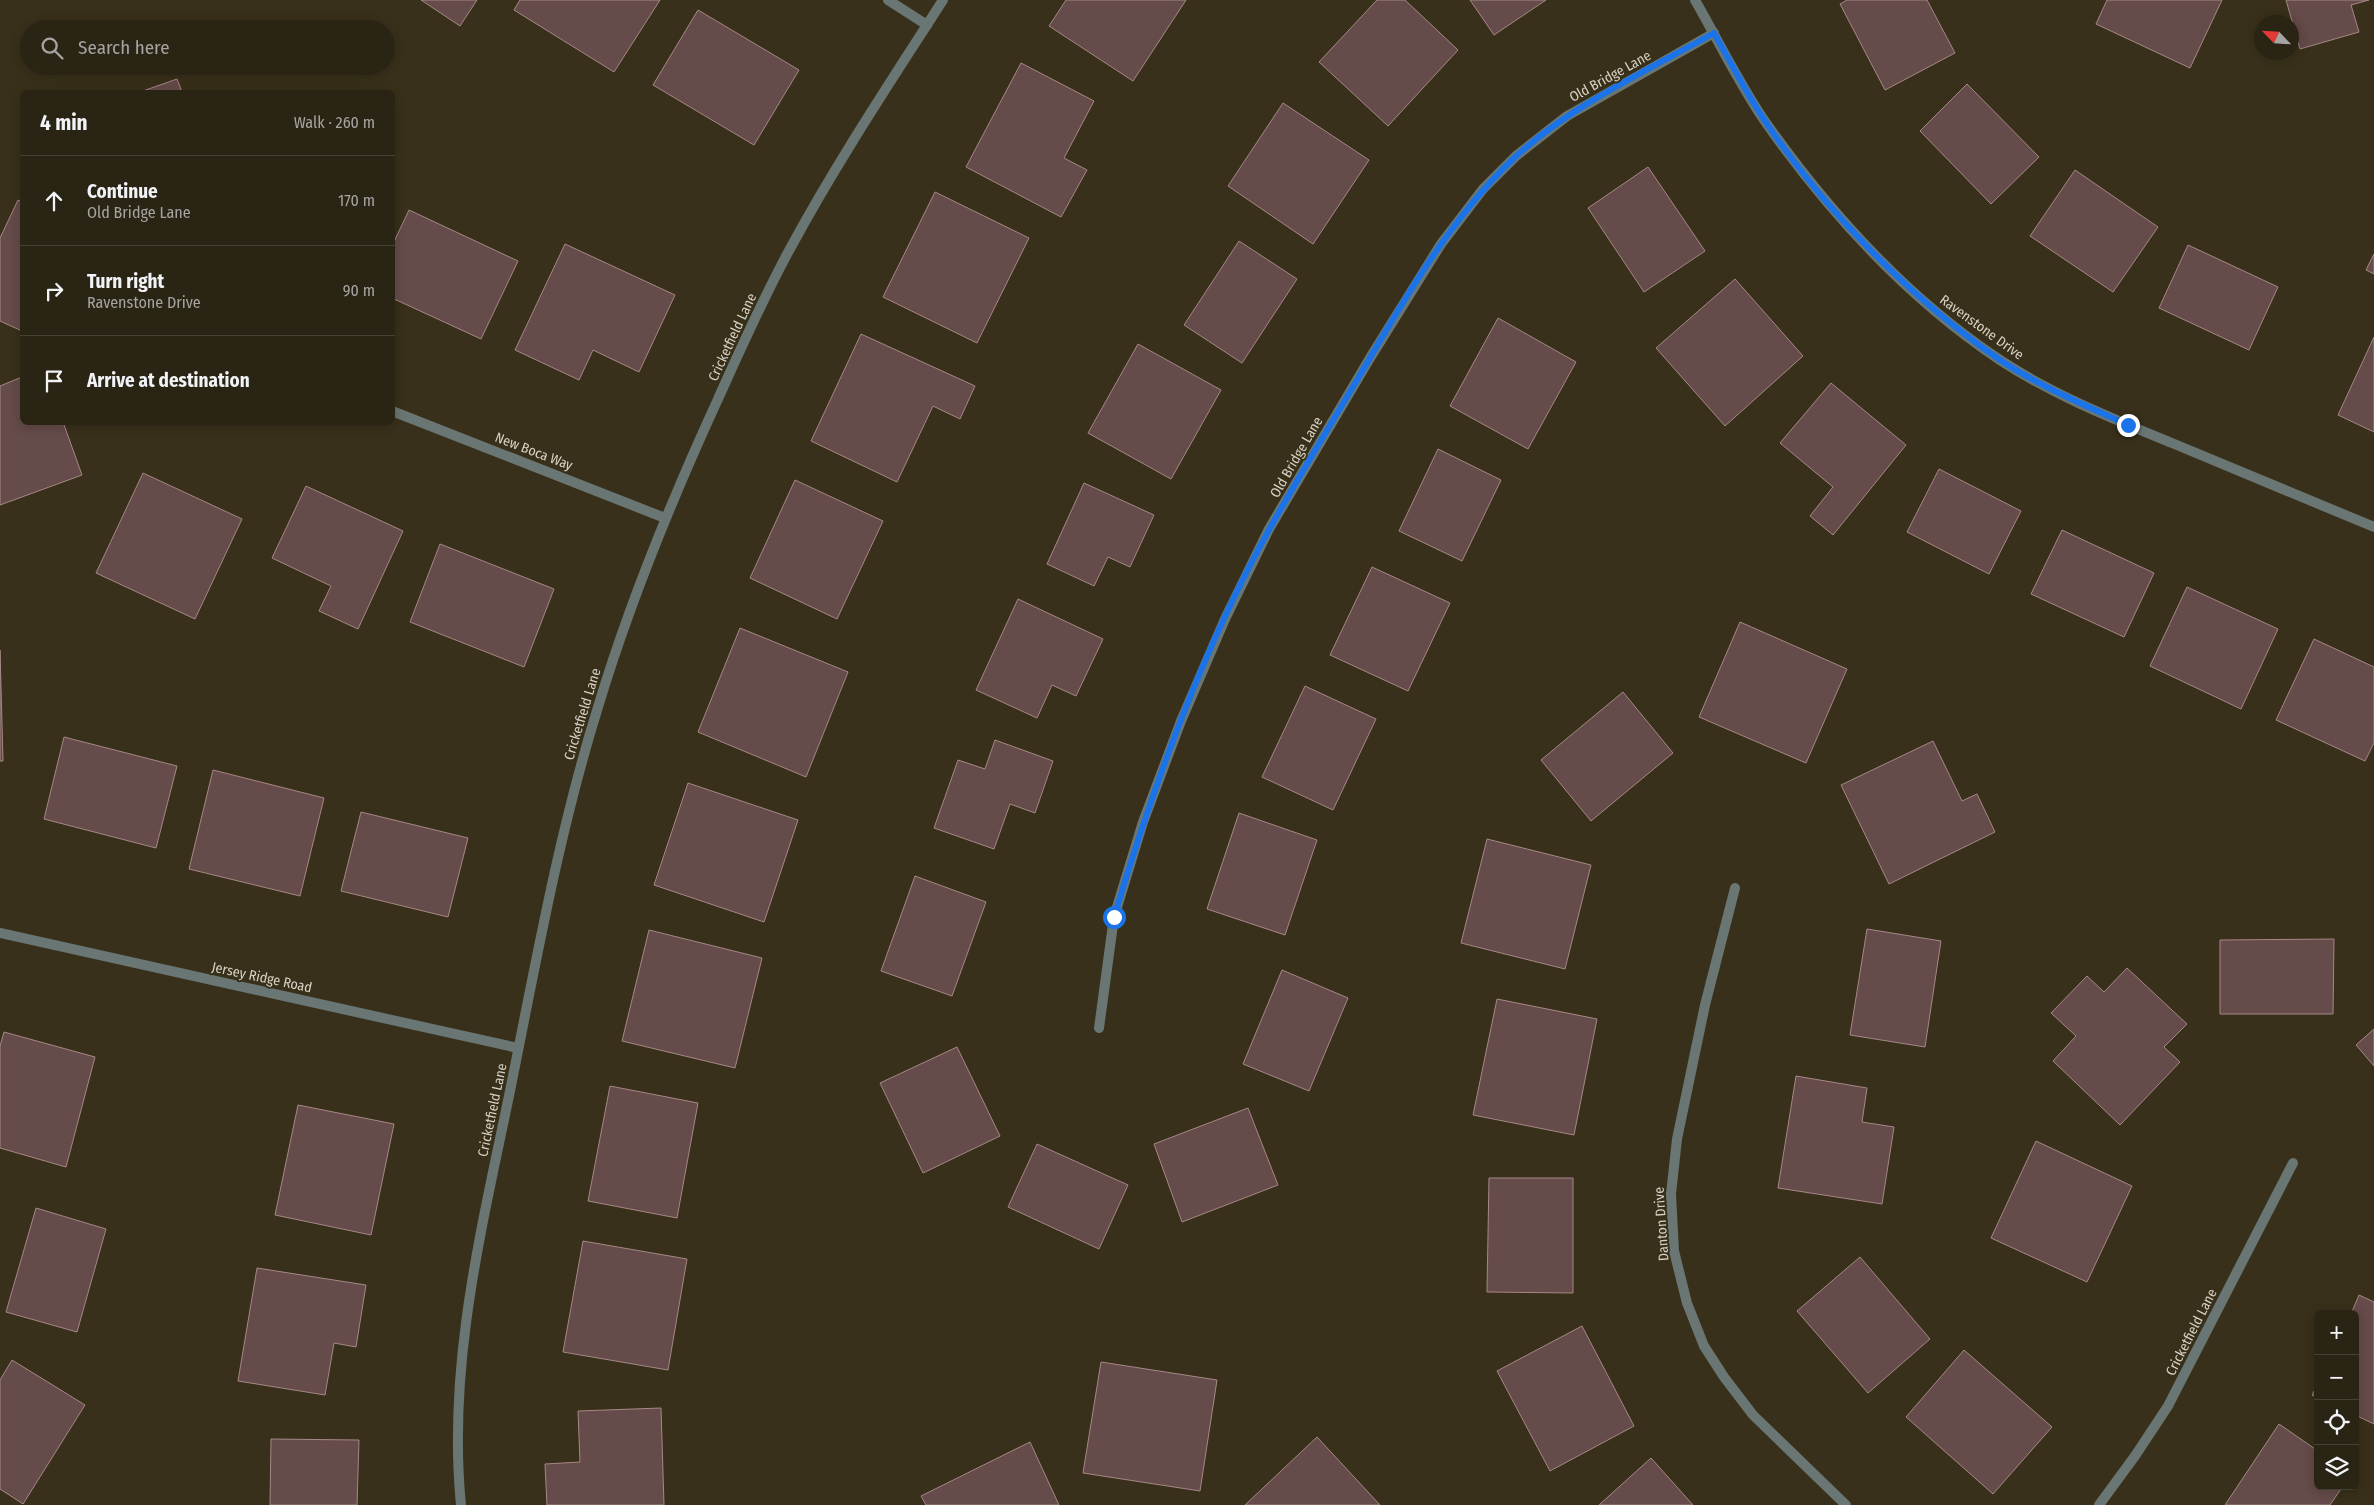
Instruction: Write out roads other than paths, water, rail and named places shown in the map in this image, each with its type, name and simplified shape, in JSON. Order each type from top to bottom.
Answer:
[{"type":"street","points":[[888,0],[927,25]]},
{"type":"street","name":"Cricketfield Lane","points":[[461,1505],[458,1439],[460,1372],[468,1292],[558,858],[579,773],[604,686],[665,518],[744,342],[790,248],[837,165],[943,0]]},
{"type":"street","name":"Ravenstone Drive","points":[[1695,0],[1763,118],[1818,192],[1886,266],[1940,316],[2001,360],[2062,395],[2128,425],[2374,527]]},
{"type":"street","name":"Old Bridge Lane","points":[[1099,1028],[1114,917],[1143,822],[1181,720],[1225,619],[1269,529],[1370,358],[1441,244],[1483,188],[1516,156],[1567,116],[1714,33]]},
{"type":"street","name":"New Boca Way","points":[[395,412],[665,518]]},
{"type":"street","name":"Danton Drive","points":[[1735,888],[1705,1005],[1677,1139],[1671,1194],[1674,1251],[1687,1303],[1704,1346],[1724,1377],[1753,1415],[1846,1505]]},
{"type":"street","name":"Jersey Ridge Road","points":[[0,933],[518,1048]]},
{"type":"street","name":"Cricketfield Lane","points":[[2099,1505],[2135,1456],[2168,1406],[2293,1162]]}]
